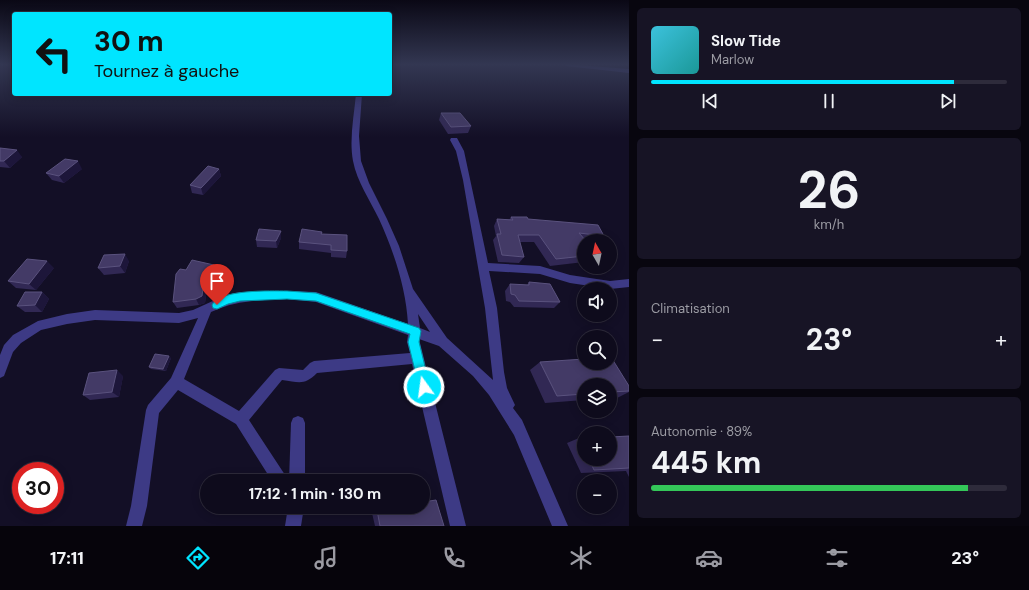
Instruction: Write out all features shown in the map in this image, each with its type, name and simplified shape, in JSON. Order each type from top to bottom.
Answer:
[{"type":"street","points":[[359,96],[357,160],[366,185],[395,246],[408,289],[415,331],[414,342],[458,526]]},
{"type":"street","points":[[454,140],[460,151],[467,180],[491,308],[492,332],[501,388],[560,526]]},
{"type":"street","points":[[483,267],[540,270],[570,279],[610,285],[629,283]]},
{"type":"street","points":[[408,289],[443,342],[477,372],[494,390],[519,430]]},
{"type":"street","points":[[0,372],[8,349],[17,338],[38,326],[67,319],[95,315],[179,318],[240,296],[287,295],[316,297],[443,342]]},
{"type":"street","points":[[134,526],[139,506],[153,410],[176,382],[207,309]]},
{"type":"street","points":[[241,419],[279,374],[305,376],[314,367],[418,358]]},
{"type":"street","points":[[176,382],[241,419],[276,474]]},
{"type":"street","points":[[297,474],[298,423]]},
{"type":"street","points":[[293,526],[295,514]]},
{"type":"building","points":[[441,113],[460,113],[471,126],[451,127]]},
{"type":"building","points":[[0,148],[17,150],[4,161],[0,161]]},
{"type":"building","points":[[65,159],[78,161],[59,176],[46,173]]},
{"type":"building","points":[[208,166],[219,169],[201,188],[190,185]]},
{"type":"building","points":[[511,217],[527,217],[528,219],[598,225],[603,234],[577,234],[577,257],[556,259],[539,235],[518,235],[524,257],[502,255],[497,234],[501,234],[497,219],[513,220]]},
{"type":"building","points":[[259,229],[281,231],[276,241],[256,240]]},
{"type":"building","points":[[302,229],[322,232],[321,234],[347,235],[347,251],[331,250],[331,245],[299,242]]},
{"type":"building","points":[[125,254],[120,266],[98,268],[104,255]]},
{"type":"building","points":[[27,259],[47,261],[29,284],[8,281]]},
{"type":"building","points":[[192,260],[214,265],[204,281],[202,296],[196,299],[173,302],[176,274],[180,269],[186,270]]},
{"type":"building","points":[[529,282],[550,284],[560,302],[519,301],[515,295],[511,294],[510,284],[529,285]]},
{"type":"building","points":[[25,292],[42,292],[35,305],[17,306]]},
{"type":"building","points":[[155,354],[169,356],[163,369],[149,367]]},
{"type":"building","points":[[577,359],[577,370],[617,370],[617,367],[629,386],[629,391],[617,392],[617,378],[577,378],[577,395],[557,396],[540,362]]},
{"type":"building","points":[[117,370],[112,392],[83,395],[89,373]]},
{"type":"building","points":[[629,436],[629,468],[594,470],[592,466],[617,466],[617,437]]},
{"type":"building","points":[[436,500],[444,526],[380,526],[378,514],[430,514],[430,501]]},
{"type":"route","points":[[217,305],[226,300],[240,296],[287,295],[316,297],[415,331],[414,342],[424,387]]}]
